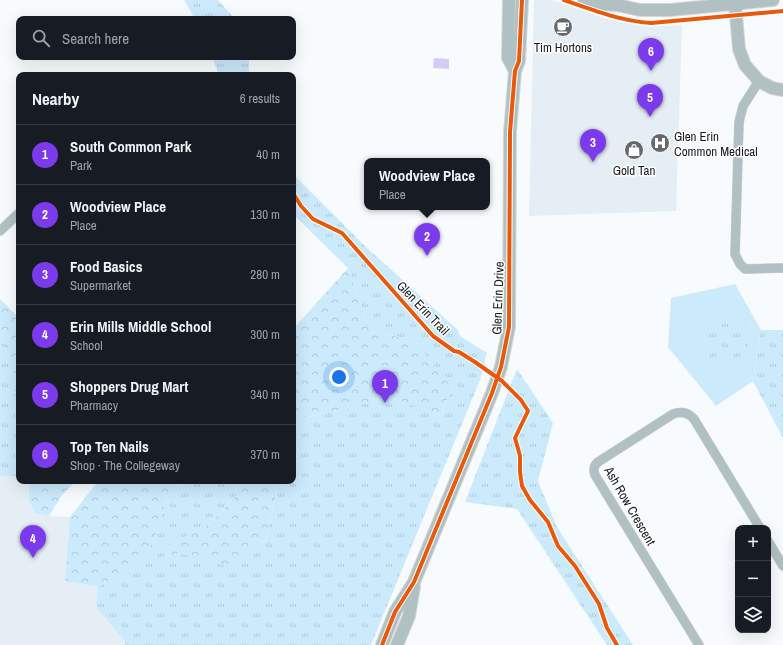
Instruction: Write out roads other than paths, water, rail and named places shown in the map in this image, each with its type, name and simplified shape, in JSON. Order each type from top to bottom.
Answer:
[{"type":"street","name":"Glen Erin Drive","points":[[509,0],[508,58],[514,71]]},
{"type":"street","name":"Glen Erin Drive","points":[[382,645],[395,612],[414,582],[494,388],[501,367],[509,327],[510,146],[514,71],[519,61],[522,0]]},
{"type":"street","points":[[584,0],[595,4],[614,3],[640,10],[670,10],[735,2],[773,0]]},
{"type":"street","points":[[735,2],[739,49],[745,64],[759,81],[772,88],[783,90]]},
{"type":"street","points":[[759,81],[742,106],[739,122],[735,254],[740,264],[745,269],[783,268]]},
{"type":"street","points":[[0,231],[16,216]]},
{"type":"street","name":"Ash Row Crescent","points":[[699,645],[595,475],[593,470],[595,465],[673,414],[680,412],[687,413],[694,419],[758,525]]},
{"type":"street","points":[[771,546],[783,566]]},
{"type":"street","name":"Glen Erin Drive","points":[[397,645],[409,616],[414,582]]},
{"type":"place","name":"Tim Hortons","points":[[563,27]]},
{"type":"place","name":"Top Ten Nails","points":[[651,71]]},
{"type":"place","name":"Shoppers Drug Mart","points":[[650,117]]},
{"type":"place","name":"Glen Erin Common Medical","points":[[660,143]]},
{"type":"place","name":"Gold Tan","points":[[634,150]]},
{"type":"place","name":"Food Basics","points":[[593,162]]},
{"type":"place","name":"Woodview Place","points":[[427,256]]},
{"type":"place","name":"South Common Park","points":[[385,403]]},
{"type":"place","name":"Erin Mills Middle School","points":[[33,558]]}]
